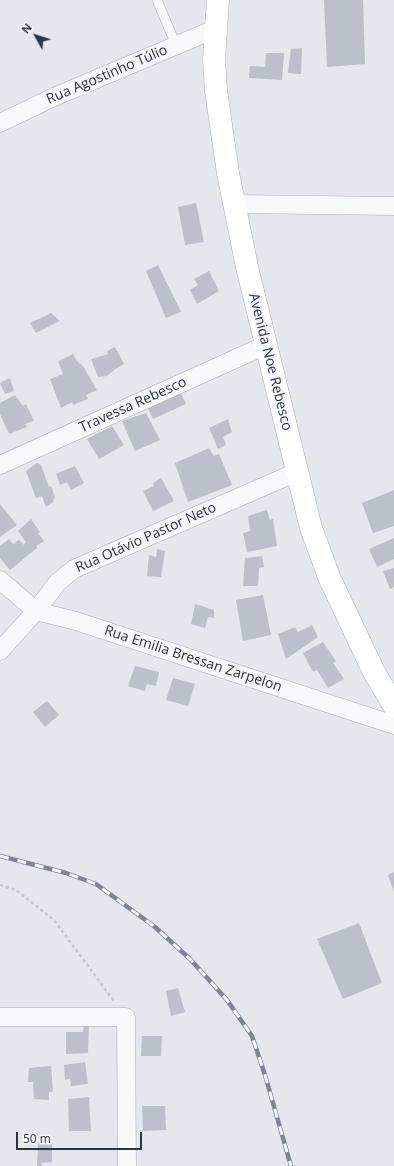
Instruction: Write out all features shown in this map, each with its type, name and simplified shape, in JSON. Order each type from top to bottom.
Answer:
[{"type":"main road","name":"Avenida Noe Rebesco","points":[[218,0],[214,59],[216,91],[228,173],[247,267],[311,528],[329,577],[374,672],[394,706]]},
{"type":"street","name":"Rua Agostinho Túlio","points":[[0,123],[54,97],[216,28]]},
{"type":"street","points":[[235,204],[394,206]]},
{"type":"street","name":"Travessa Rebesco","points":[[0,465],[266,345]]},
{"type":"street","name":"Rua Otávio Pastor Neto","points":[[0,651],[36,611],[58,583],[74,569],[298,472]]},
{"type":"street","name":"Rua Emilia Bressan Zarpelon","points":[[0,580],[36,611],[76,621],[394,725]]},
{"type":"street","points":[[0,1017],[126,1017],[127,1166]]},
{"type":"lane","points":[[157,0],[176,45]]},
{"type":"path","points":[[0,885],[16,890],[54,920],[126,1017]]},
{"type":"building","points":[[324,0],[363,0],[365,64],[327,67]]},
{"type":"building","points":[[302,48],[301,74],[288,73],[291,49]]},
{"type":"building","points":[[266,53],[284,53],[282,80],[249,78],[250,66],[265,67]]},
{"type":"building","points":[[196,203],[204,242],[185,245],[178,207]]},
{"type":"building","points":[[158,265],[181,312],[166,318],[146,271]]},
{"type":"building","points":[[209,271],[219,291],[197,304],[190,290],[198,285],[194,279]]},
{"type":"building","points":[[51,313],[60,321],[36,333],[30,323]]},
{"type":"building","points":[[115,347],[124,364],[107,376],[98,377],[91,359],[108,354],[107,351]]},
{"type":"building","points":[[73,354],[77,361],[83,366],[97,390],[86,395],[88,399],[73,405],[72,402],[61,408],[50,379],[63,374],[58,361]]},
{"type":"building","points":[[10,378],[14,391],[5,394],[0,383]]},
{"type":"building","points":[[179,389],[186,404],[153,419],[146,404]]},
{"type":"building","points":[[15,395],[23,406],[26,404],[34,421],[25,424],[27,427],[9,434],[0,414],[0,403]]},
{"type":"building","points":[[146,413],[160,440],[135,451],[122,421]]},
{"type":"building","points":[[228,419],[232,432],[223,437],[226,445],[218,449],[209,428]]},
{"type":"building","points":[[112,426],[124,445],[99,459],[87,439]]},
{"type":"building","points":[[209,448],[214,456],[219,454],[232,485],[188,502],[175,463]]},
{"type":"building","points":[[37,463],[41,465],[49,487],[51,486],[55,497],[52,503],[46,507],[42,496],[36,498],[26,471]]},
{"type":"building","points":[[75,466],[84,483],[71,490],[67,482],[60,485],[56,474]]},
{"type":"building","points":[[161,478],[174,501],[153,511],[143,491],[154,486],[153,483]]},
{"type":"building","points":[[394,490],[394,526],[373,533],[362,503]]},
{"type":"building","points":[[0,504],[17,525],[0,537]]},
{"type":"building","points":[[267,510],[270,520],[273,519],[277,546],[247,552],[243,533],[250,531],[248,516]]},
{"type":"building","points":[[31,519],[44,541],[36,546],[37,548],[10,570],[0,558],[0,546],[9,539],[13,544],[19,540],[24,545],[26,542],[18,531]]},
{"type":"building","points":[[394,538],[394,559],[377,567],[369,549]]},
{"type":"building","points":[[157,549],[165,551],[161,577],[147,576],[149,555],[156,557]]},
{"type":"building","points":[[262,556],[264,567],[259,568],[258,586],[243,586],[245,558]]},
{"type":"building","points":[[394,568],[394,587],[390,589],[383,571]]},
{"type":"building","points":[[263,595],[271,635],[243,641],[236,600]]},
{"type":"building","points":[[195,604],[214,610],[214,618],[208,617],[205,628],[191,624]]},
{"type":"building","points":[[312,625],[318,637],[286,659],[278,634],[295,627],[298,632]]},
{"type":"building","points":[[323,642],[336,661],[333,663],[344,679],[328,688],[317,670],[313,672],[303,653]]},
{"type":"building","points":[[135,666],[159,672],[156,686],[147,684],[145,691],[128,686]]},
{"type":"building","points":[[173,678],[195,684],[188,706],[166,700]]},
{"type":"building","points":[[47,701],[59,715],[45,727],[33,712]]},
{"type":"building","points":[[394,872],[394,892],[388,875]]},
{"type":"building","points":[[359,923],[382,983],[343,999],[317,939]]},
{"type":"building","points":[[178,988],[185,1012],[171,1016],[166,991]]},
{"type":"building","points":[[84,1023],[89,1023],[88,1053],[66,1054],[66,1032],[83,1032]]},
{"type":"building","points":[[142,1036],[162,1036],[161,1056],[141,1056]]},
{"type":"building","points":[[85,1062],[88,1084],[71,1086],[70,1079],[65,1080],[64,1065]]},
{"type":"building","points":[[51,1066],[53,1092],[49,1092],[49,1100],[34,1099],[33,1082],[28,1082],[29,1068]]},
{"type":"building","points":[[89,1097],[91,1131],[69,1131],[68,1099]]},
{"type":"building","points":[[142,1106],[165,1106],[166,1130],[143,1131]]},
{"type":"building","points":[[38,1143],[52,1143],[52,1162],[41,1163],[42,1166],[37,1166]]},
{"type":"railway","points":[[0,856],[66,873],[96,884],[155,927],[190,959],[227,1000],[252,1036],[265,1075],[291,1166]]}]
